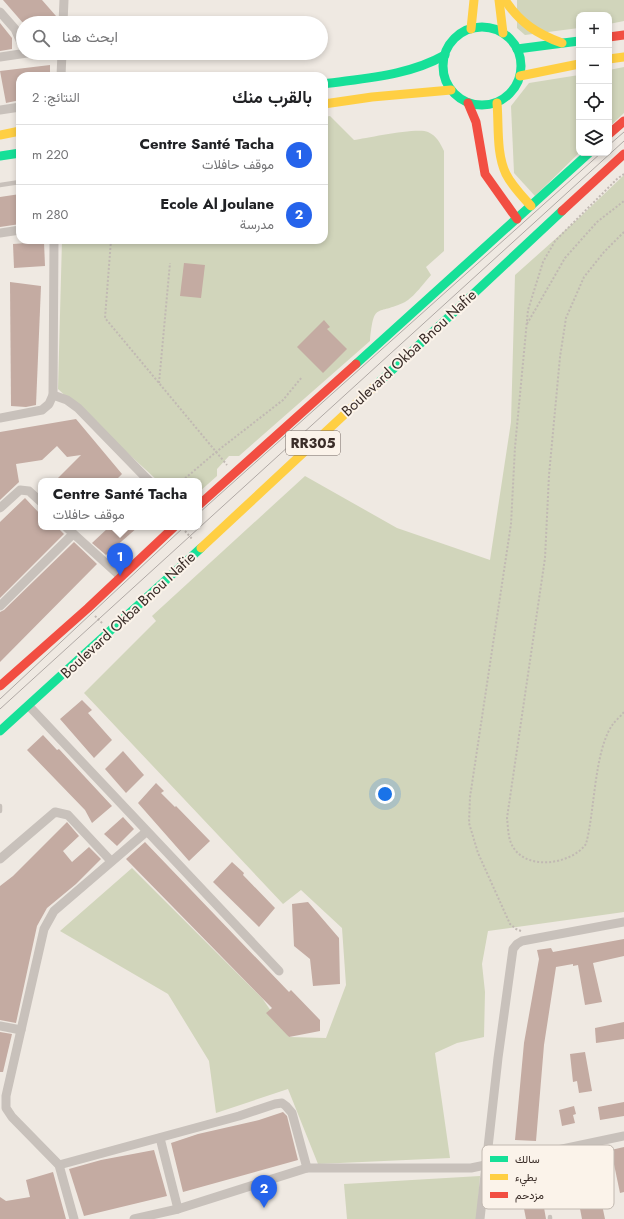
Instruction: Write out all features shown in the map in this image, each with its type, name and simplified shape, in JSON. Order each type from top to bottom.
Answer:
[{"type":"main road","points":[[471,29],[474,0]]},
{"type":"main road","points":[[499,0],[503,33]]},
{"type":"main road","points":[[505,0],[514,14],[527,28],[544,37],[562,43]]},
{"type":"main road","points":[[485,27],[503,33],[511,40],[517,49],[521,62],[520,76],[516,86],[509,95],[497,103],[479,105],[468,103],[459,98],[451,90],[444,73],[445,55],[451,42],[462,33],[471,29],[485,27]]},
{"type":"main road","points":[[612,37],[624,35]]},
{"type":"main road","points":[[517,49],[576,41]]},
{"type":"main road","points":[[328,83],[409,71],[427,65],[445,55]]},
{"type":"main road","points":[[612,59],[624,57]]},
{"type":"main road","points":[[520,76],[576,65]]},
{"type":"main road","points":[[328,103],[372,97],[451,90]]},
{"type":"main road","points":[[468,103],[476,122],[485,174],[517,219]]},
{"type":"main road","points":[[497,103],[502,160],[505,173],[511,183],[531,206]]},
{"type":"main road","points":[[612,131],[624,121]]},
{"type":"main road","points":[[0,135],[16,132]]},
{"type":"main road","points":[[0,156],[16,154]]},
{"type":"main road","name":"Boulevard Okba Bnou Nafie","points":[[0,731],[200,549],[624,154]]},
{"type":"main road","name":"Boulevard Okba Bnou Nafie","points":[[202,502],[586,156]]},
{"type":"main road","points":[[0,686],[88,608],[120,576],[175,530]]},
{"type":"street","points":[[62,2],[63,16]]},
{"type":"street","points":[[0,12],[16,31]]},
{"type":"street","points":[[0,57],[16,55]]},
{"type":"street","points":[[61,72],[62,60]]},
{"type":"street","points":[[0,110],[16,108]]},
{"type":"street","points":[[0,233],[16,231]]},
{"type":"street","points":[[0,418],[42,410],[49,404],[54,395],[54,244]]},
{"type":"street","points":[[54,395],[78,408],[146,478]]},
{"type":"street","points":[[2,505],[23,489],[29,491],[38,499]]},
{"type":"street","points":[[69,530],[120,576]]},
{"type":"street","points":[[0,606],[73,534]]},
{"type":"street","points":[[29,706],[146,832],[279,971]]},
{"type":"street","points":[[0,859],[55,812],[61,812],[68,815],[111,861]]},
{"type":"street","points":[[74,1219],[58,1165],[12,1118],[6,1108],[6,1096],[44,929],[49,919],[54,911],[146,832]]},
{"type":"street","points":[[488,1145],[498,1058],[513,949],[522,941],[624,922]]},
{"type":"street","points":[[0,1026],[21,1030]]},
{"type":"street","points":[[58,1165],[282,1103],[289,1108],[292,1113],[307,1168]]},
{"type":"street","points":[[583,1145],[624,1136]]},
{"type":"street","points":[[160,1138],[178,1209]]},
{"type":"street","points":[[134,1219],[178,1209],[307,1168],[346,1167],[443,1170],[482,1166]]},
{"type":"street","points":[[480,1219],[482,1201]]},
{"type":"lane","points":[[0,185],[16,183]]},
{"type":"lane","points":[[0,806],[0,811]]},
{"type":"path","points":[[522,932],[510,924],[478,853],[468,816],[511,524],[515,447],[528,310],[546,253],[555,241],[624,174]]},
{"type":"path","points":[[526,325],[565,258],[597,222],[624,201]]},
{"type":"path","points":[[624,232],[604,252],[584,277],[566,318],[560,357],[549,475],[545,558],[507,818],[511,844],[524,858],[534,861],[555,861],[573,855],[582,850],[586,844],[599,764],[605,740],[613,724],[624,712]]},
{"type":"path","points":[[111,244],[105,318],[234,473]]},
{"type":"path","points":[[159,384],[170,263]]},
{"type":"path","points":[[186,478],[216,452],[283,400],[302,377]]},
{"type":"path","points":[[182,530],[200,549]]},
{"type":"path","points":[[88,608],[110,632]]},
{"type":"green space","points":[[517,0],[624,0],[624,21],[612,23],[612,12],[576,12],[576,28],[525,35],[517,28]]},
{"type":"green space","points":[[624,67],[624,113],[612,124],[612,84],[612,69]]},
{"type":"green space","points":[[576,75],[576,156],[535,196],[514,173],[511,106],[529,83]]},
{"type":"green space","points":[[328,116],[330,116],[354,140],[392,133],[414,131],[428,132],[436,138],[444,151],[444,251],[426,267],[431,275],[412,297],[405,302],[382,310],[375,315],[371,328],[370,341],[239,456],[229,456],[217,469],[217,476],[202,489],[202,478],[155,478],[58,389],[62,244],[328,244]]},
{"type":"green space","points":[[624,175],[624,912],[488,931],[482,964],[485,992],[484,1037],[457,1043],[435,1053],[450,1158],[318,1164],[288,1089],[216,1113],[209,1061],[168,994],[60,931],[132,868],[262,998],[289,1037],[326,1038],[346,985],[342,928],[301,890],[283,904],[84,693],[156,621],[152,616],[305,476],[397,528],[490,560],[511,422],[515,275],[580,217]]},
{"type":"green space","points":[[480,1176],[477,1219],[347,1219],[344,1184]]},
{"type":"building","points":[[3,0],[42,0],[56,16],[17,16]]},
{"type":"building","points":[[0,23],[12,38],[12,49],[0,51]]},
{"type":"building","points":[[50,65],[50,72],[16,72],[16,101],[6,103],[0,71]]},
{"type":"building","points":[[16,195],[16,225],[0,227],[0,197]]},
{"type":"building","points":[[13,244],[44,244],[45,266],[14,268]]},
{"type":"building","points":[[184,263],[205,265],[201,298],[180,296]]},
{"type":"building","points":[[10,282],[41,286],[36,405],[26,407],[11,406]]},
{"type":"building","points":[[324,320],[330,327],[327,329],[347,349],[323,373],[297,347]]},
{"type":"building","points":[[76,419],[122,474],[118,478],[58,478],[81,455],[67,457],[57,446],[42,460],[16,464],[19,482],[0,500],[0,432]]},
{"type":"building","points":[[25,498],[38,512],[38,530],[60,530],[64,534],[0,598],[0,522]]},
{"type":"building","points":[[106,530],[135,530],[106,555],[92,543]]},
{"type":"building","points":[[74,542],[97,564],[0,662],[0,612],[4,610]]},
{"type":"building","points":[[82,700],[92,710],[88,713],[112,740],[94,758],[60,719]]},
{"type":"building","points":[[43,735],[57,750],[59,749],[112,806],[92,823],[85,810],[27,750]]},
{"type":"building","points":[[123,751],[144,775],[126,793],[105,769]]},
{"type":"building","points":[[156,783],[164,791],[161,793],[175,807],[176,806],[210,841],[189,861],[138,803]]},
{"type":"building","points":[[123,817],[134,829],[117,846],[104,834]]},
{"type":"building","points":[[67,822],[79,836],[63,851],[72,862],[89,847],[101,859],[76,884],[47,908],[37,926],[16,1023],[0,1020],[0,886],[13,876]]},
{"type":"building","points":[[145,842],[289,992],[291,990],[320,1020],[320,1031],[289,1037],[266,1013],[272,1008],[126,859]]},
{"type":"building","points":[[232,862],[244,873],[243,875],[275,908],[259,927],[213,882]]},
{"type":"building","points":[[308,902],[339,938],[340,984],[313,986],[310,959],[294,946],[292,904]]},
{"type":"building","points":[[624,939],[624,956],[593,963],[602,1002],[585,1005],[578,965],[573,966],[573,964],[556,967],[544,1045],[536,1141],[515,1140],[524,1043],[539,959],[537,950],[551,948],[553,952]]},
{"type":"building","points":[[624,1022],[624,1039],[596,1043],[595,1028]]},
{"type":"building","points":[[0,1032],[12,1034],[3,1072],[0,1072]]},
{"type":"building","points":[[585,1052],[592,1091],[579,1093],[577,1081],[573,1082],[570,1054]]},
{"type":"building","points":[[624,1102],[624,1116],[600,1120],[598,1107]]},
{"type":"building","points":[[574,1106],[576,1114],[573,1115],[575,1123],[562,1126],[559,1110]]},
{"type":"building","points":[[283,1112],[287,1116],[298,1160],[183,1192],[171,1143],[198,1134],[259,1120]]},
{"type":"building","points":[[624,1147],[624,1192],[620,1193],[614,1164],[614,1149]]},
{"type":"building","points":[[154,1150],[167,1196],[84,1216],[69,1169],[101,1160]]},
{"type":"building","points":[[53,1172],[66,1219],[0,1219],[0,1197],[6,1201],[30,1197],[26,1180]]},
{"type":"building","points":[[524,1209],[544,1209],[546,1219],[526,1219]]},
{"type":"building","points":[[580,1209],[603,1209],[605,1219],[582,1219]]},
{"type":"tram line","points":[[612,142],[624,132]]},
{"type":"tram line","points":[[202,525],[624,141]]},
{"type":"tram line","points":[[202,510],[598,156]]},
{"type":"tram line","points":[[0,699],[181,530]]},
{"type":"tram line","points":[[0,709],[197,530]]},
{"type":"traffic: fast","points":[[482,27],[497,30],[504,34],[514,44],[518,51],[521,66],[518,81],[514,88],[504,98],[497,102],[482,105],[467,102],[460,98],[450,88],[446,81],[443,66],[446,51],[450,44],[460,34],[467,30],[482,27]]},
{"type":"traffic: fast","points":[[517,49],[576,41]]},
{"type":"traffic: fast","points":[[328,83],[371,78],[401,72],[416,68],[445,55]]},
{"type":"traffic: fast","points":[[0,156],[16,154]]},
{"type":"traffic: fast","points":[[356,364],[586,156]]},
{"type":"traffic: fast","points":[[375,386],[562,211]]},
{"type":"traffic: fast","points":[[0,731],[201,548]]},
{"type":"traffic: slow","points":[[471,29],[474,0]]},
{"type":"traffic: slow","points":[[499,0],[503,33]]},
{"type":"traffic: slow","points":[[505,0],[517,15],[530,27],[537,32],[562,43]]},
{"type":"traffic: slow","points":[[612,59],[624,57]]},
{"type":"traffic: slow","points":[[520,76],[576,65]]},
{"type":"traffic: slow","points":[[328,103],[372,97],[451,90]]},
{"type":"traffic: slow","points":[[497,103],[498,139],[503,166],[511,183],[531,206]]},
{"type":"traffic: slow","points":[[0,135],[16,132]]},
{"type":"traffic: slow","points":[[201,548],[375,386]]},
{"type":"traffic: jam","points":[[612,37],[624,35]]},
{"type":"traffic: jam","points":[[468,103],[476,122],[485,174],[517,219]]},
{"type":"traffic: jam","points":[[612,131],[624,121]]},
{"type":"traffic: jam","points":[[562,211],[624,154]]},
{"type":"traffic: jam","points":[[202,502],[356,364]]},
{"type":"traffic: jam","points":[[0,686],[88,608],[171,530]]},
{"type":"place","name":"Centre Santé Tacha","points":[[120,576]]},
{"type":"place","name":"Ecole Al Joulane","points":[[264,1208]]}]
